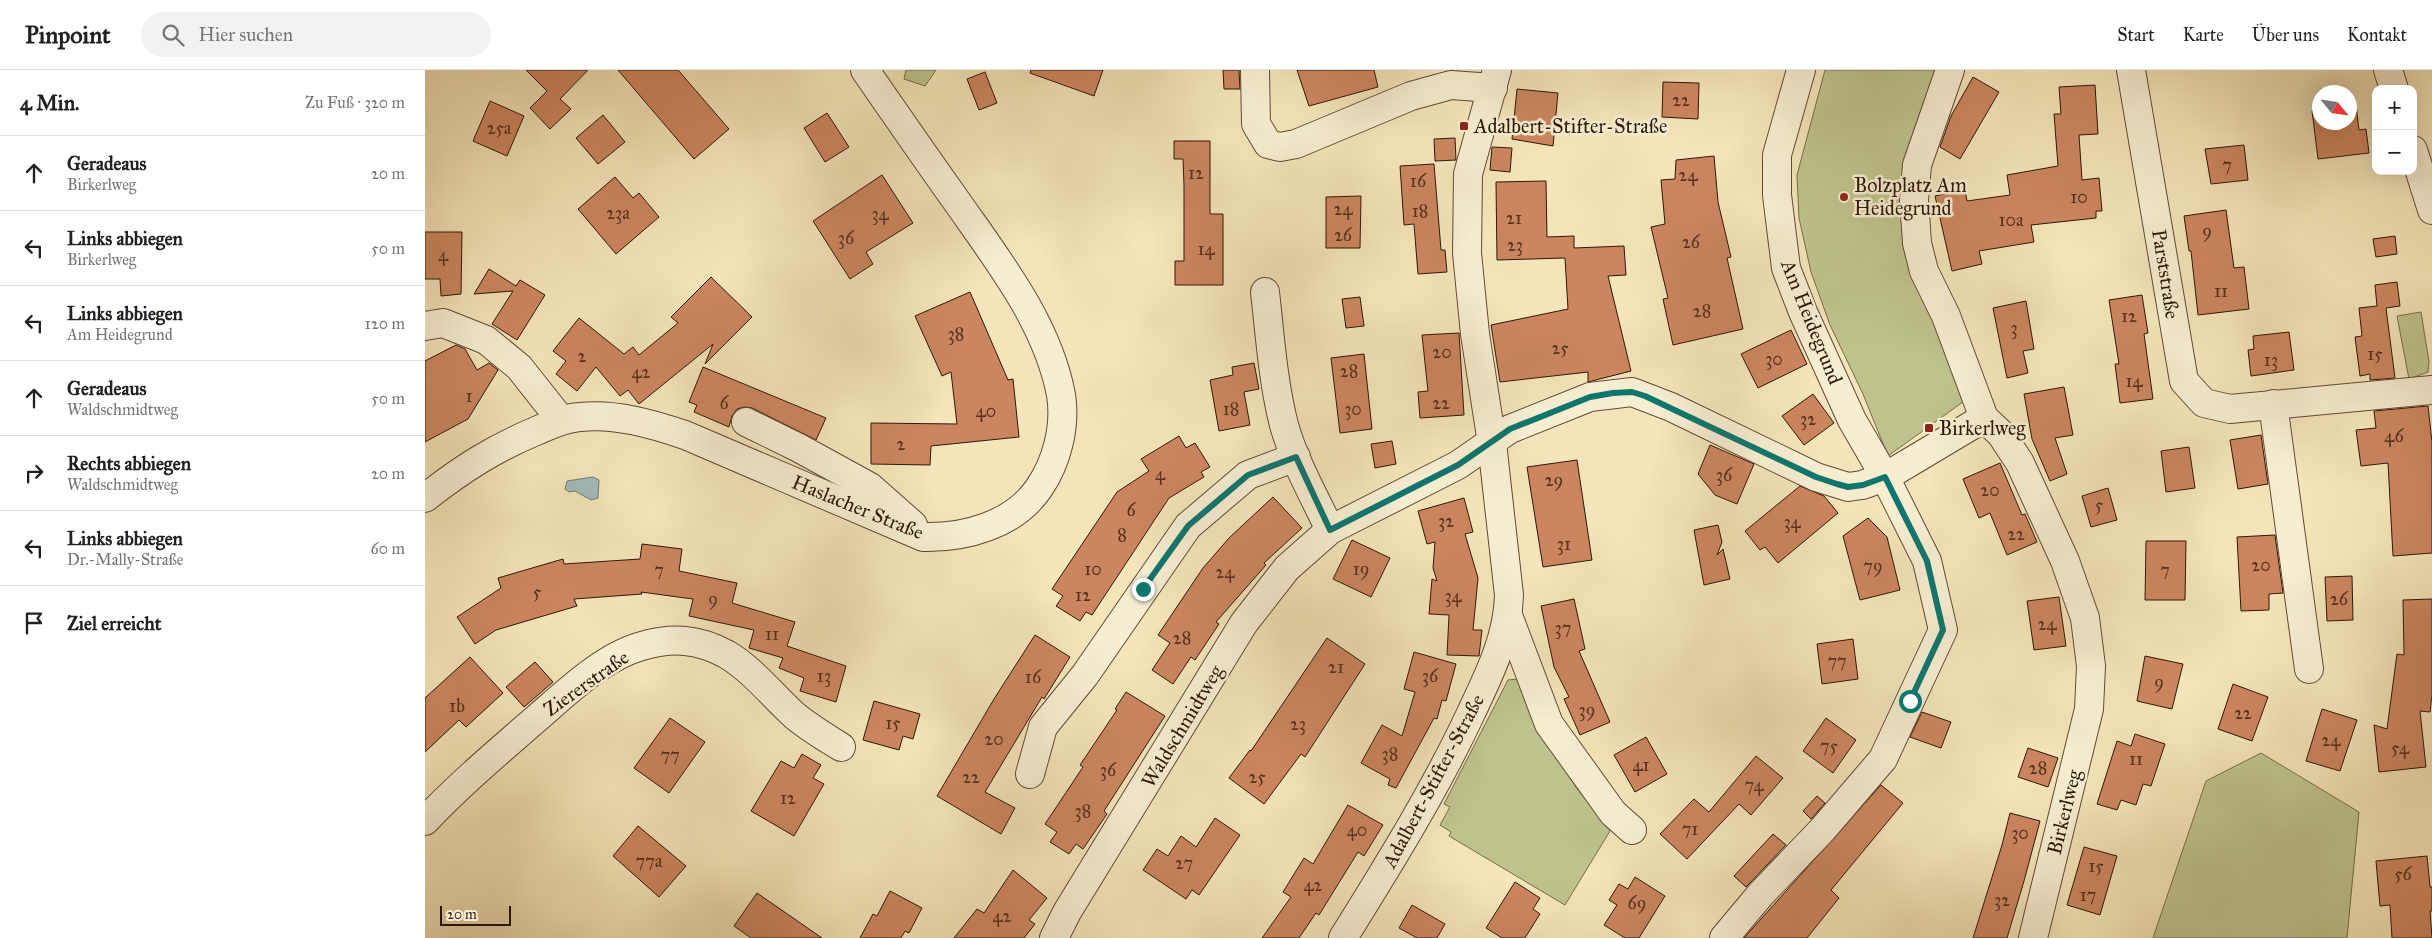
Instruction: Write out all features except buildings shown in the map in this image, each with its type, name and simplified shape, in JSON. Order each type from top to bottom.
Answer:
[{"type":"street","name":"Haslacher Straße","points":[[425,498],[467,466],[497,448],[561,420],[592,417],[654,424],[710,445],[927,538],[955,536],[998,523],[1017,513],[1035,495],[1048,474],[1057,448],[1062,420],[1061,396],[1055,368],[1045,341],[1016,290],[865,70]]},
{"type":"street","name":"Adalbert-Stifter-Straße","points":[[1255,70],[1256,124],[1268,144],[1280,147],[1296,144],[1411,96],[1451,85],[1495,79],[1468,174],[1467,253],[1475,334],[1492,443],[1509,595],[1509,618],[1493,666],[1456,746],[1415,823],[1343,938]]},
{"type":"street","name":"Am Heidegrund","points":[[1801,70],[1777,155],[1778,205],[1786,268],[1803,312],[1852,420],[1885,477]]},
{"type":"street","name":"Birkerlweg","points":[[1950,70],[1917,165],[1913,200],[1917,242],[1924,271],[1947,316],[1984,418],[2001,434],[2020,463],[2065,561],[2085,618],[2091,666],[2089,709],[2033,938]]},
{"type":"street","name":"Parststraße","points":[[2131,70],[2184,381],[2204,403],[2230,409],[2432,390]]},
{"type":"street","points":[[2388,70],[2393,85]]},
{"type":"street","points":[[2417,163],[2432,210]]},
{"type":"street","points":[[1265,292],[1276,382],[1285,426],[1296,457],[1330,530]]},
{"type":"street","points":[[425,326],[443,323],[485,340],[519,367],[561,420]]},
{"type":"street","points":[[1492,443],[1510,429],[1590,397],[1632,392],[1671,407],[1830,482],[1848,487],[1863,485],[1885,477],[1984,418]]},
{"type":"street","points":[[2273,404],[2309,669]]},
{"type":"street","points":[[746,422],[799,448],[870,487],[927,538]]},
{"type":"street","name":"Waldschmidtweg","points":[[1054,938],[1067,912],[1244,623],[1287,568],[1330,530],[1458,465],[1492,443]]},
{"type":"street","points":[[1030,774],[1043,727],[1085,675],[1188,526],[1248,475],[1296,457]]},
{"type":"street","points":[[1724,938],[1761,895],[1823,829],[1883,759],[1943,630],[1927,561],[1885,477]]},
{"type":"street","name":"Adalbert-Stifter-Straße","points":[[1509,618],[1549,724],[1613,813],[1632,830]]},
{"type":"street","name":"Ziererstraße","points":[[425,821],[461,784],[571,689],[612,659],[640,646],[664,641],[688,640],[726,654],[743,666],[796,717],[841,747]]},
{"type":"green space","points":[[906,70],[936,70],[925,86],[904,79]]},
{"type":"green space","points":[[1825,70],[1942,70],[1912,164],[1967,399],[1888,456],[1863,394],[1830,325],[1811,272],[1799,218],[1797,175]]},
{"type":"green space","points":[[2421,312],[2429,362],[2428,372],[2409,379],[2397,316]]},
{"type":"green space","points":[[1517,679],[1534,716],[1576,787],[1610,831],[1565,905],[1449,836],[1451,832],[1440,825],[1450,807],[1444,804],[1508,680]]},
{"type":"green space","points":[[2261,753],[2359,812],[2347,938],[2153,938],[2206,781]]},
{"type":"water","points":[[593,477],[599,480],[598,498],[591,500],[575,491],[569,492],[565,489],[567,481]]},
{"type":"place","name":"Adalbert-Stifter-Straße","points":[[1464,126]]},
{"type":"place","name":"Bolzplatz Am Heidegrund","points":[[1844,197]]},
{"type":"place","name":"Birkerlweg","points":[[1929,428]]},
{"type":"route","points":[[1143,589],[1188,526],[1248,475],[1296,457],[1330,530],[1458,465],[1510,429],[1590,397],[1632,392],[1671,407],[1816,477],[1848,487],[1863,485],[1885,477],[1927,561],[1943,630],[1910,701]]}]
